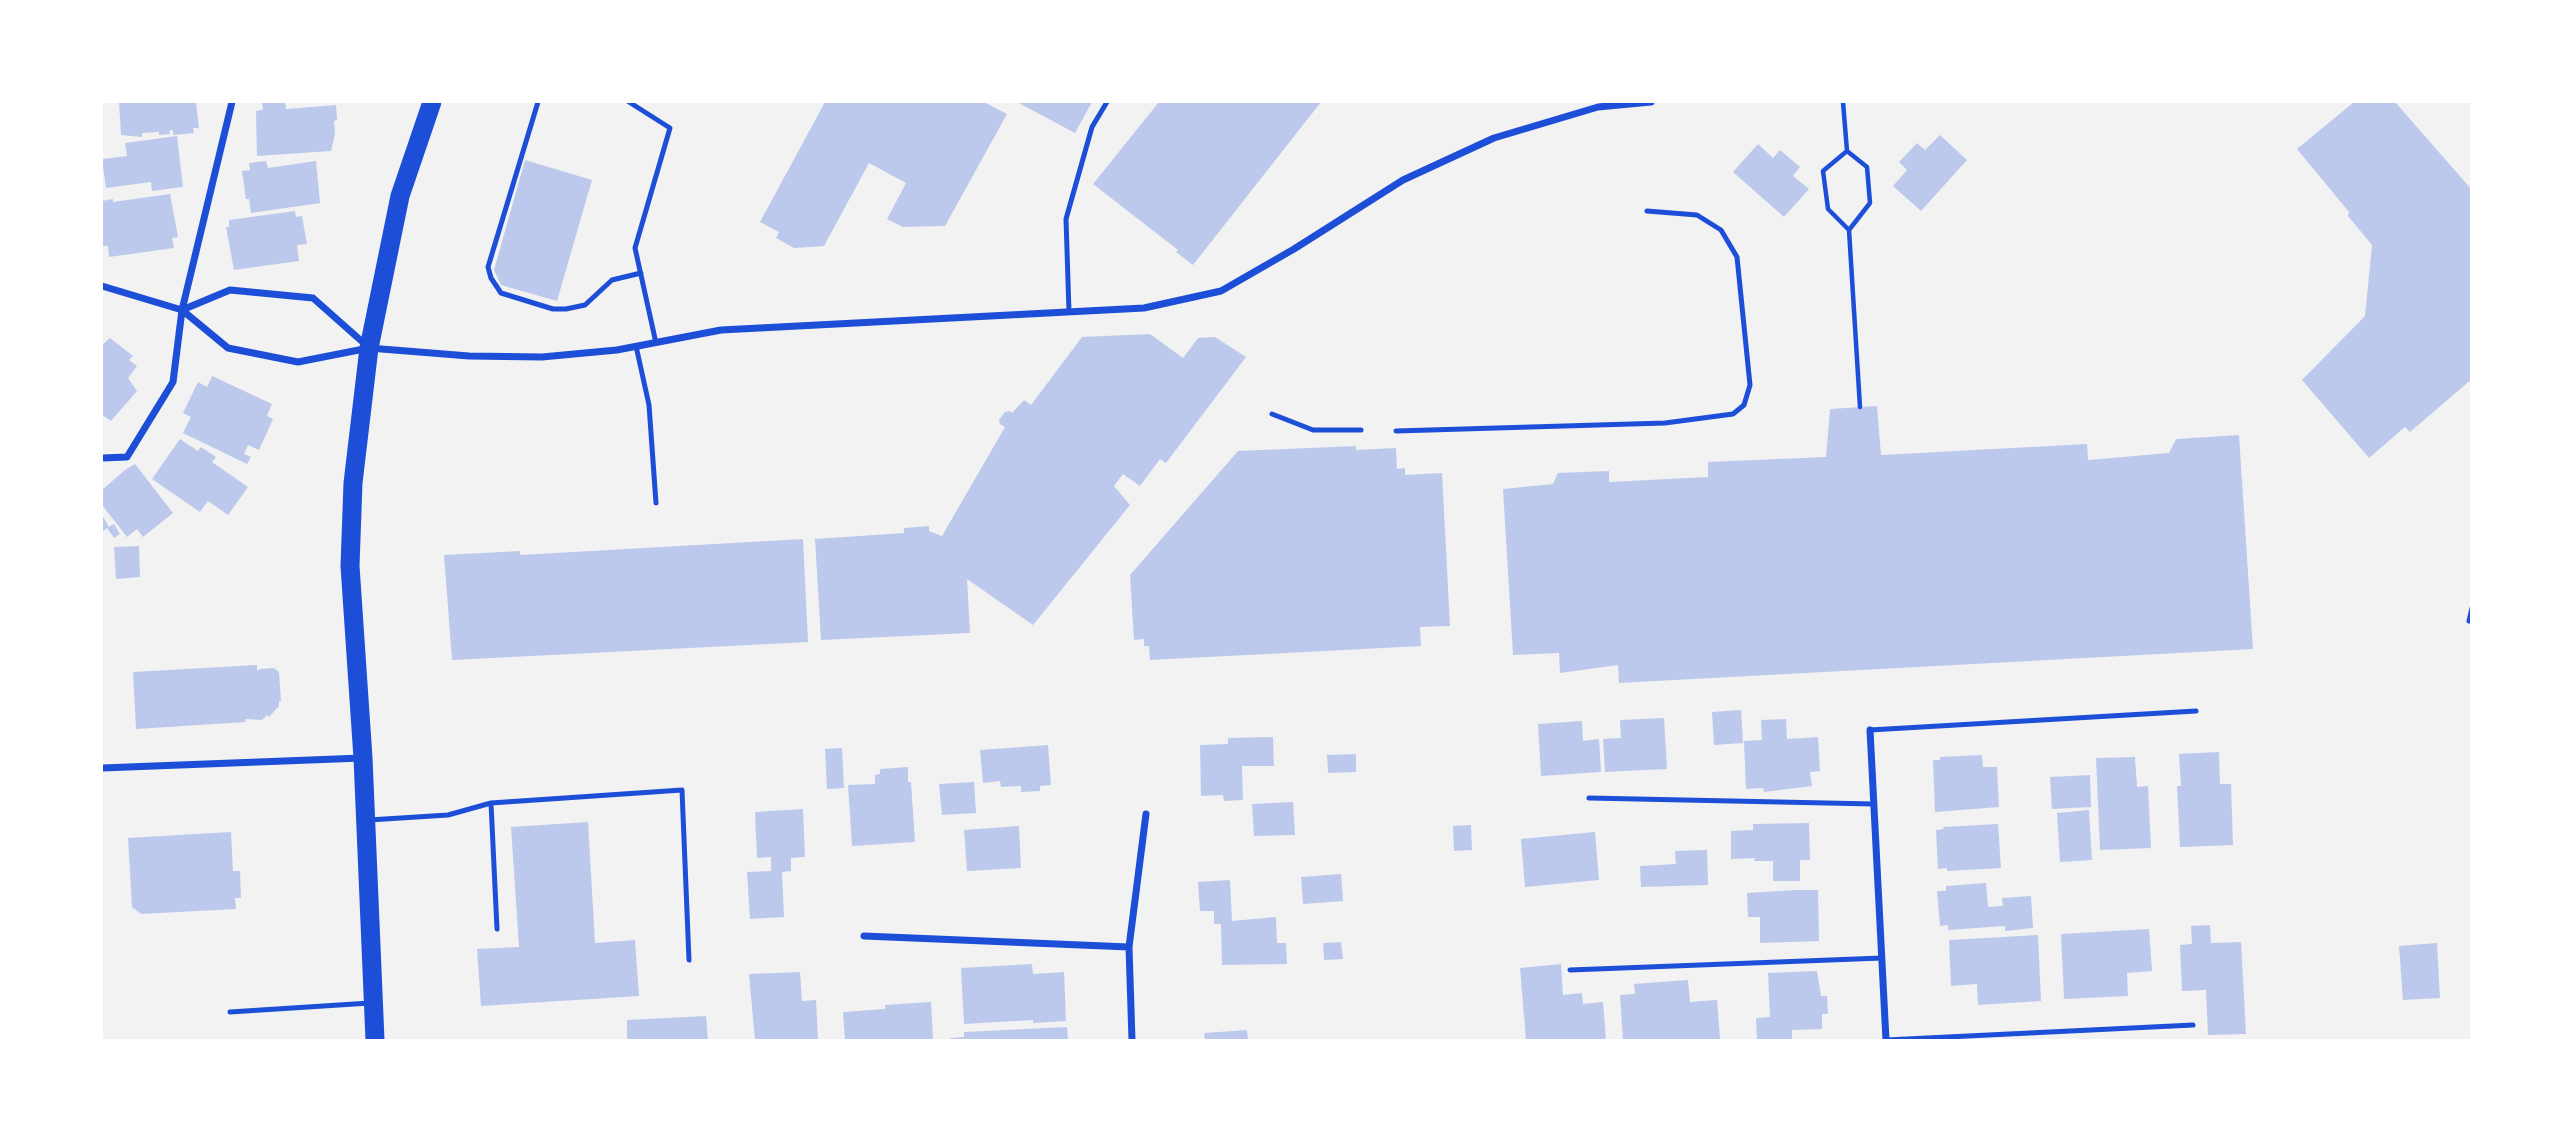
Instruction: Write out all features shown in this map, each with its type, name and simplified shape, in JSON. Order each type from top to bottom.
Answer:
[{"type":"highway","points":[[375,1041],[363,758],[350,566],[353,483],[369,348],[400,196],[432,102]]},
{"type":"street","points":[[102,458],[127,457],[173,382],[183,310],[232,102]]},
{"type":"street","points":[[102,286],[183,310],[228,348],[298,362],[369,348],[469,356],[542,356],[636,346],[721,331],[1144,308],[1221,291],[1294,249],[1403,180],[1494,138],[1598,107],[1651,102]]},
{"type":"street","points":[[183,310],[230,290],[313,298],[369,348]]},
{"type":"street","points":[[1870,730],[1886,1040]]},
{"type":"street","points":[[102,768],[363,758]]},
{"type":"street","points":[[1132,1041],[1129,947],[1146,814]]},
{"type":"street","points":[[864,936],[1129,947]]},
{"type":"lane","points":[[538,102],[488,267],[491,278],[501,293],[553,309],[566,309],[585,305],[612,280],[641,273]]},
{"type":"lane","points":[[629,102],[670,128],[635,248],[656,343]]},
{"type":"lane","points":[[1069,312],[1066,219],[1092,127],[1107,102]]},
{"type":"lane","points":[[1396,430],[1665,423],[1733,414],[1744,405],[1750,385],[1737,257],[1721,230],[1697,215],[1647,211]]},
{"type":"lane","points":[[636,346],[649,405],[656,503]]},
{"type":"lane","points":[[1272,414],[1313,430],[1361,430]]},
{"type":"lane","points":[[2469,621],[2472,608]]},
{"type":"lane","points":[[1870,730],[2196,711]]},
{"type":"lane","points":[[366,821],[448,815],[491,803],[681,790],[689,960]]},
{"type":"lane","points":[[1589,798],[1874,804]]},
{"type":"lane","points":[[491,803],[497,929]]},
{"type":"lane","points":[[1570,970],[1882,958]]},
{"type":"lane","points":[[230,1012],[374,1002]]},
{"type":"lane","points":[[1886,1040],[2193,1026]]},
{"type":"path","points":[[1843,102],[1847,151],[1867,167],[1870,203],[1849,230],[1860,407]]},
{"type":"path","points":[[1847,151],[1823,171],[1828,209],[1849,230]]},
{"type":"building","points":[[119,102],[196,102],[199,128],[193,128],[194,133],[173,135],[173,130],[169,131],[170,134],[142,133],[142,137],[121,135]]},
{"type":"building","points":[[285,102],[286,109],[336,105],[337,120],[334,121],[335,134],[331,151],[257,156],[256,111],[263,110],[262,103]]},
{"type":"building","points":[[825,102],[984,102],[1007,114],[945,226],[903,227],[887,219],[906,183],[869,163],[824,246],[794,248],[776,238],[779,232],[760,222]]},
{"type":"building","points":[[1017,102],[1092,102],[1075,133]]},
{"type":"building","points":[[1159,102],[1321,102],[1193,265],[1176,252],[1178,250],[1093,184]]},
{"type":"building","points":[[2354,102],[2395,102],[2472,190],[2472,379],[2410,432],[2405,427],[2369,458],[2302,380],[2365,316],[2372,245],[2348,216],[2349,212],[2297,149]]},
{"type":"building","points":[[1940,135],[1967,160],[1921,211],[1893,186],[1907,170],[1899,162],[1917,143],[1925,150]]},
{"type":"building","points":[[177,136],[183,187],[152,191],[151,182],[106,188],[102,159],[127,156],[125,143]]},
{"type":"building","points":[[1758,144],[1773,158],[1780,150],[1800,167],[1793,176],[1809,189],[1784,217],[1733,172]]},
{"type":"building","points":[[525,160],[592,180],[557,301],[501,285],[494,270]]},
{"type":"building","points":[[266,161],[268,168],[316,161],[320,203],[251,213],[242,171],[250,170],[249,163]]},
{"type":"building","points":[[170,194],[178,237],[172,238],[174,248],[109,257],[108,246],[102,246],[102,201],[113,199],[113,202]]},
{"type":"building","points":[[295,211],[296,217],[302,216],[307,244],[297,245],[299,261],[234,270],[226,227],[229,227],[229,220]]},
{"type":"building","points":[[1150,334],[1183,358],[1198,338],[1215,337],[1246,357],[1166,463],[1160,459],[1140,486],[1123,474],[1114,486],[1130,505],[1033,625],[967,579],[970,633],[821,640],[815,539],[904,533],[904,528],[929,526],[929,531],[942,536],[1005,427],[999,420],[1005,412],[1012,413],[1024,400],[1031,405],[1082,337]]},
{"type":"building","points":[[110,338],[133,356],[129,360],[137,366],[128,378],[137,391],[111,421],[102,415],[102,345]]},
{"type":"building","points":[[212,376],[272,404],[267,416],[273,419],[259,450],[248,445],[244,454],[251,457],[247,464],[183,433],[191,417],[183,413],[198,382],[207,387]]},
{"type":"building","points":[[1877,406],[1881,455],[2087,444],[2088,460],[2169,453],[2176,439],[2239,435],[2253,649],[1619,683],[1618,665],[1560,673],[1559,653],[1513,655],[1503,489],[1553,484],[1558,473],[1609,471],[1609,482],[1708,477],[1708,462],[1826,457],[1830,409]]},
{"type":"building","points":[[180,439],[198,451],[201,447],[216,457],[212,462],[248,487],[228,515],[208,501],[200,512],[152,479]]},
{"type":"building","points":[[1356,446],[1356,450],[1396,448],[1397,469],[1405,468],[1405,475],[1442,473],[1450,626],[1420,627],[1421,646],[1150,660],[1149,646],[1144,646],[1144,639],[1134,640],[1130,575],[1238,451]]},
{"type":"building","points":[[135,464],[173,513],[143,537],[137,529],[127,537],[102,505],[102,490]]},
{"type":"building","points":[[102,515],[109,527],[114,524],[120,534],[114,538],[107,528],[102,532]]},
{"type":"building","points":[[803,539],[808,642],[452,660],[444,555],[520,551],[520,555]]},
{"type":"building","points":[[139,546],[140,577],[116,579],[114,547]]},
{"type":"building","points":[[257,665],[257,671],[274,668],[279,672],[281,701],[269,717],[267,715],[262,720],[245,719],[246,722],[136,729],[133,672]]},
{"type":"building","points":[[1741,710],[1743,743],[1714,745],[1712,712]]},
{"type":"building","points":[[1664,718],[1667,769],[1605,772],[1603,739],[1621,738],[1620,720]]},
{"type":"building","points":[[1786,719],[1787,739],[1818,737],[1820,771],[1810,772],[1812,786],[1764,792],[1763,788],[1746,789],[1744,741],[1762,740],[1761,720]]},
{"type":"building","points":[[1582,721],[1583,741],[1599,739],[1601,772],[1541,776],[1538,724]]},
{"type":"building","points":[[1273,737],[1274,766],[1242,766],[1243,800],[1224,801],[1223,795],[1201,796],[1200,745],[1228,744],[1228,738]]},
{"type":"building","points":[[1048,745],[1051,785],[1040,786],[1040,791],[1021,792],[1021,786],[1001,787],[1000,781],[983,783],[980,750]]},
{"type":"building","points":[[842,748],[844,788],[827,789],[825,749]]},
{"type":"building","points":[[2219,752],[2220,784],[2231,784],[2233,845],[2180,847],[2177,786],[2181,786],[2179,754]]},
{"type":"building","points":[[1356,754],[1356,772],[1328,773],[1327,755]]},
{"type":"building","points":[[1982,755],[1983,767],[1997,767],[1999,807],[1935,812],[1933,760],[1940,760],[1940,757]]},
{"type":"building","points":[[2135,757],[2137,787],[2148,786],[2151,848],[2100,850],[2096,758]]},
{"type":"building","points":[[908,767],[915,842],[852,846],[848,785],[875,784],[875,775],[880,774],[880,769]]},
{"type":"building","points":[[2090,775],[2091,807],[2052,809],[2050,777]]},
{"type":"building","points":[[974,782],[976,813],[942,815],[939,784]]},
{"type":"building","points":[[1293,802],[1295,835],[1254,836],[1252,804]]},
{"type":"building","points":[[803,809],[805,857],[791,858],[791,871],[782,872],[784,917],[750,919],[747,872],[771,871],[771,857],[757,858],[755,812]]},
{"type":"building","points":[[2089,810],[2092,860],[2060,862],[2057,813]]},
{"type":"building","points":[[588,822],[595,943],[635,940],[639,996],[481,1006],[477,949],[519,947],[511,827]]},
{"type":"building","points":[[1809,823],[1810,860],[1800,860],[1800,881],[1773,881],[1773,861],[1754,861],[1755,858],[1731,859],[1731,831],[1753,830],[1753,824]]},
{"type":"building","points":[[1998,824],[2001,868],[1947,871],[1947,868],[1938,869],[1936,830],[1944,829],[1943,827]]},
{"type":"building","points":[[1471,825],[1472,850],[1454,851],[1453,826]]},
{"type":"building","points":[[1019,826],[1021,868],[967,871],[964,830]]},
{"type":"building","points":[[231,832],[233,871],[240,871],[241,898],[235,898],[236,909],[141,914],[132,907],[128,838]]},
{"type":"building","points":[[1595,832],[1599,880],[1525,887],[1521,839]]},
{"type":"building","points":[[1707,850],[1708,885],[1641,887],[1640,866],[1676,864],[1675,851]]},
{"type":"building","points":[[1341,874],[1343,901],[1303,904],[1301,877]]},
{"type":"building","points":[[1230,880],[1232,921],[1276,917],[1277,943],[1286,943],[1287,964],[1222,965],[1221,924],[1214,924],[1214,911],[1200,911],[1198,882]]},
{"type":"building","points":[[1986,883],[1988,907],[2003,906],[2002,898],[2031,896],[2033,928],[2005,931],[2005,926],[1948,930],[1948,925],[1940,926],[1937,891],[1946,891],[1946,886]]},
{"type":"building","points":[[1818,890],[1819,941],[1760,943],[1760,917],[1748,917],[1747,893]]},
{"type":"building","points":[[2210,925],[2211,943],[2241,942],[2246,1034],[2208,1035],[2206,990],[2182,991],[2180,945],[2192,944],[2191,926]]},
{"type":"building","points":[[2149,929],[2152,971],[2127,973],[2128,996],[2064,999],[2061,934]]},
{"type":"building","points":[[2038,935],[2041,1001],[1978,1005],[1977,984],[1951,986],[1949,940]]},
{"type":"building","points":[[1341,942],[1343,959],[1324,960],[1323,943]]},
{"type":"building","points":[[2437,943],[2440,998],[2403,1000],[2399,946]]},
{"type":"building","points":[[1032,964],[1033,974],[1064,972],[1066,1021],[964,1024],[961,968]]},
{"type":"building","points":[[1561,964],[1563,995],[1582,993],[1583,1004],[1603,1002],[1606,1040],[1526,1040],[1520,968]]},
{"type":"building","points":[[1817,971],[1821,996],[1827,996],[1828,1014],[1822,1014],[1822,1029],[1792,1030],[1792,1040],[1757,1040],[1756,1018],[1770,1017],[1768,973]]},
{"type":"building","points":[[800,972],[802,1001],[816,1000],[818,1040],[755,1040],[749,974]]},
{"type":"building","points":[[1688,980],[1690,1002],[1717,1000],[1720,1039],[1623,1040],[1620,995],[1635,994],[1634,984]]},
{"type":"building","points":[[931,1002],[933,1040],[845,1040],[843,1012],[885,1009],[885,1005]]},
{"type":"building","points":[[706,1016],[708,1040],[627,1040],[627,1020]]},
{"type":"building","points":[[1067,1027],[1068,1040],[950,1040],[964,1037],[964,1032]]},
{"type":"building","points":[[1247,1030],[1248,1040],[1205,1040],[1204,1033]]}]
